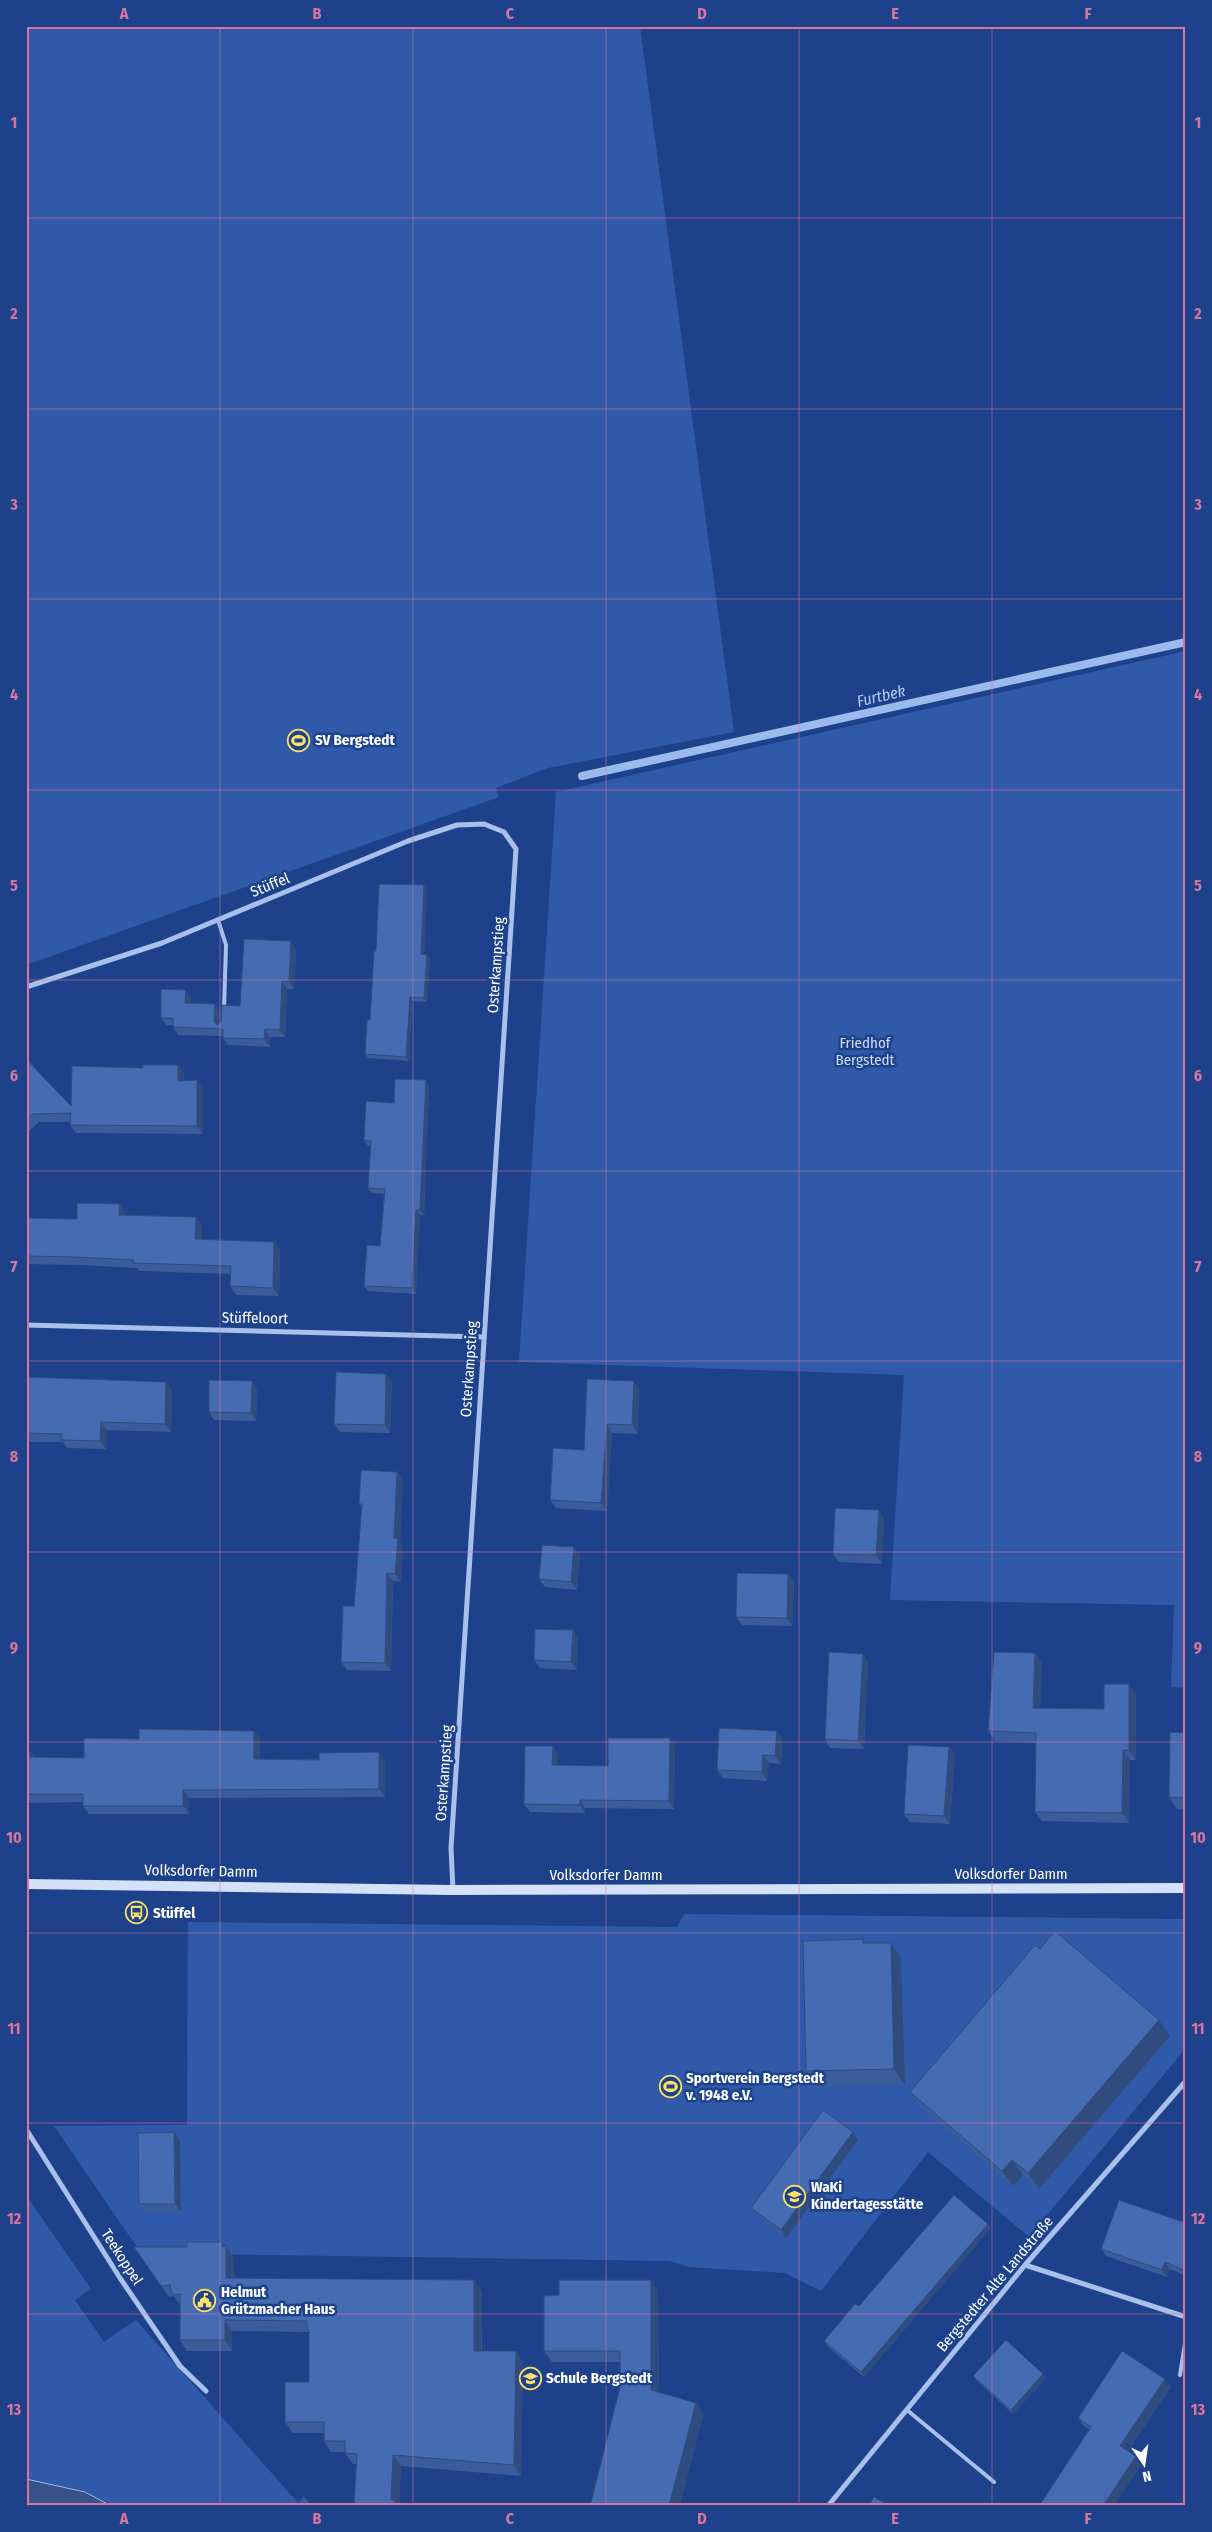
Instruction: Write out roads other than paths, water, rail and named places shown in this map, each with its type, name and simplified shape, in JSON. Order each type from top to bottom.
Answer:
[{"type":"main road","name":"Volksdorfer Damm","points":[[26,1884],[453,1890],[1186,1888]]},
{"type":"street","name":"Stüffel","points":[[26,987],[162,943],[408,842],[457,824],[484,824],[504,832],[516,849]]},
{"type":"street","name":"Osterkampstieg","points":[[453,1890],[452,1838],[516,849]]},
{"type":"street","name":"Stüffeloort","points":[[26,1325],[483,1337]]},
{"type":"street","name":"Bergstedter Alte Landstraße","points":[[828,2506],[1025,2265],[1186,2081]]},
{"type":"street","name":"Teekoppel","points":[[26,2129],[120,2278],[180,2366],[206,2391]]},
{"type":"street","points":[[1025,2265],[1186,2317]]},
{"type":"lane","points":[[218,920],[226,945],[224,1010]]},
{"type":"lane","points":[[1180,2375],[1186,2337]]},
{"type":"lane","points":[[907,2410],[994,2482]]},
{"type":"waterway","name":"Furtbek","points":[[582,776],[1186,642]]},
{"type":"place","name":"SV Bergstedt","points":[[299,740]]},
{"type":"place","name":"Stüffel","points":[[137,1913]]},
{"type":"place","name":"Sportverein Bergstedt v. 1948 e.V.","points":[[670,2087]]},
{"type":"place","name":"WaKi Kindertagesstätte","points":[[795,2196]]},
{"type":"place","name":"Helmut Grützmacher Haus","points":[[205,2301]]},
{"type":"place","name":"Schule Bergstedt","points":[[530,2378]]},
{"type":"park label","name":"Friedhof Bergstedt","points":[[865,1052]]}]
